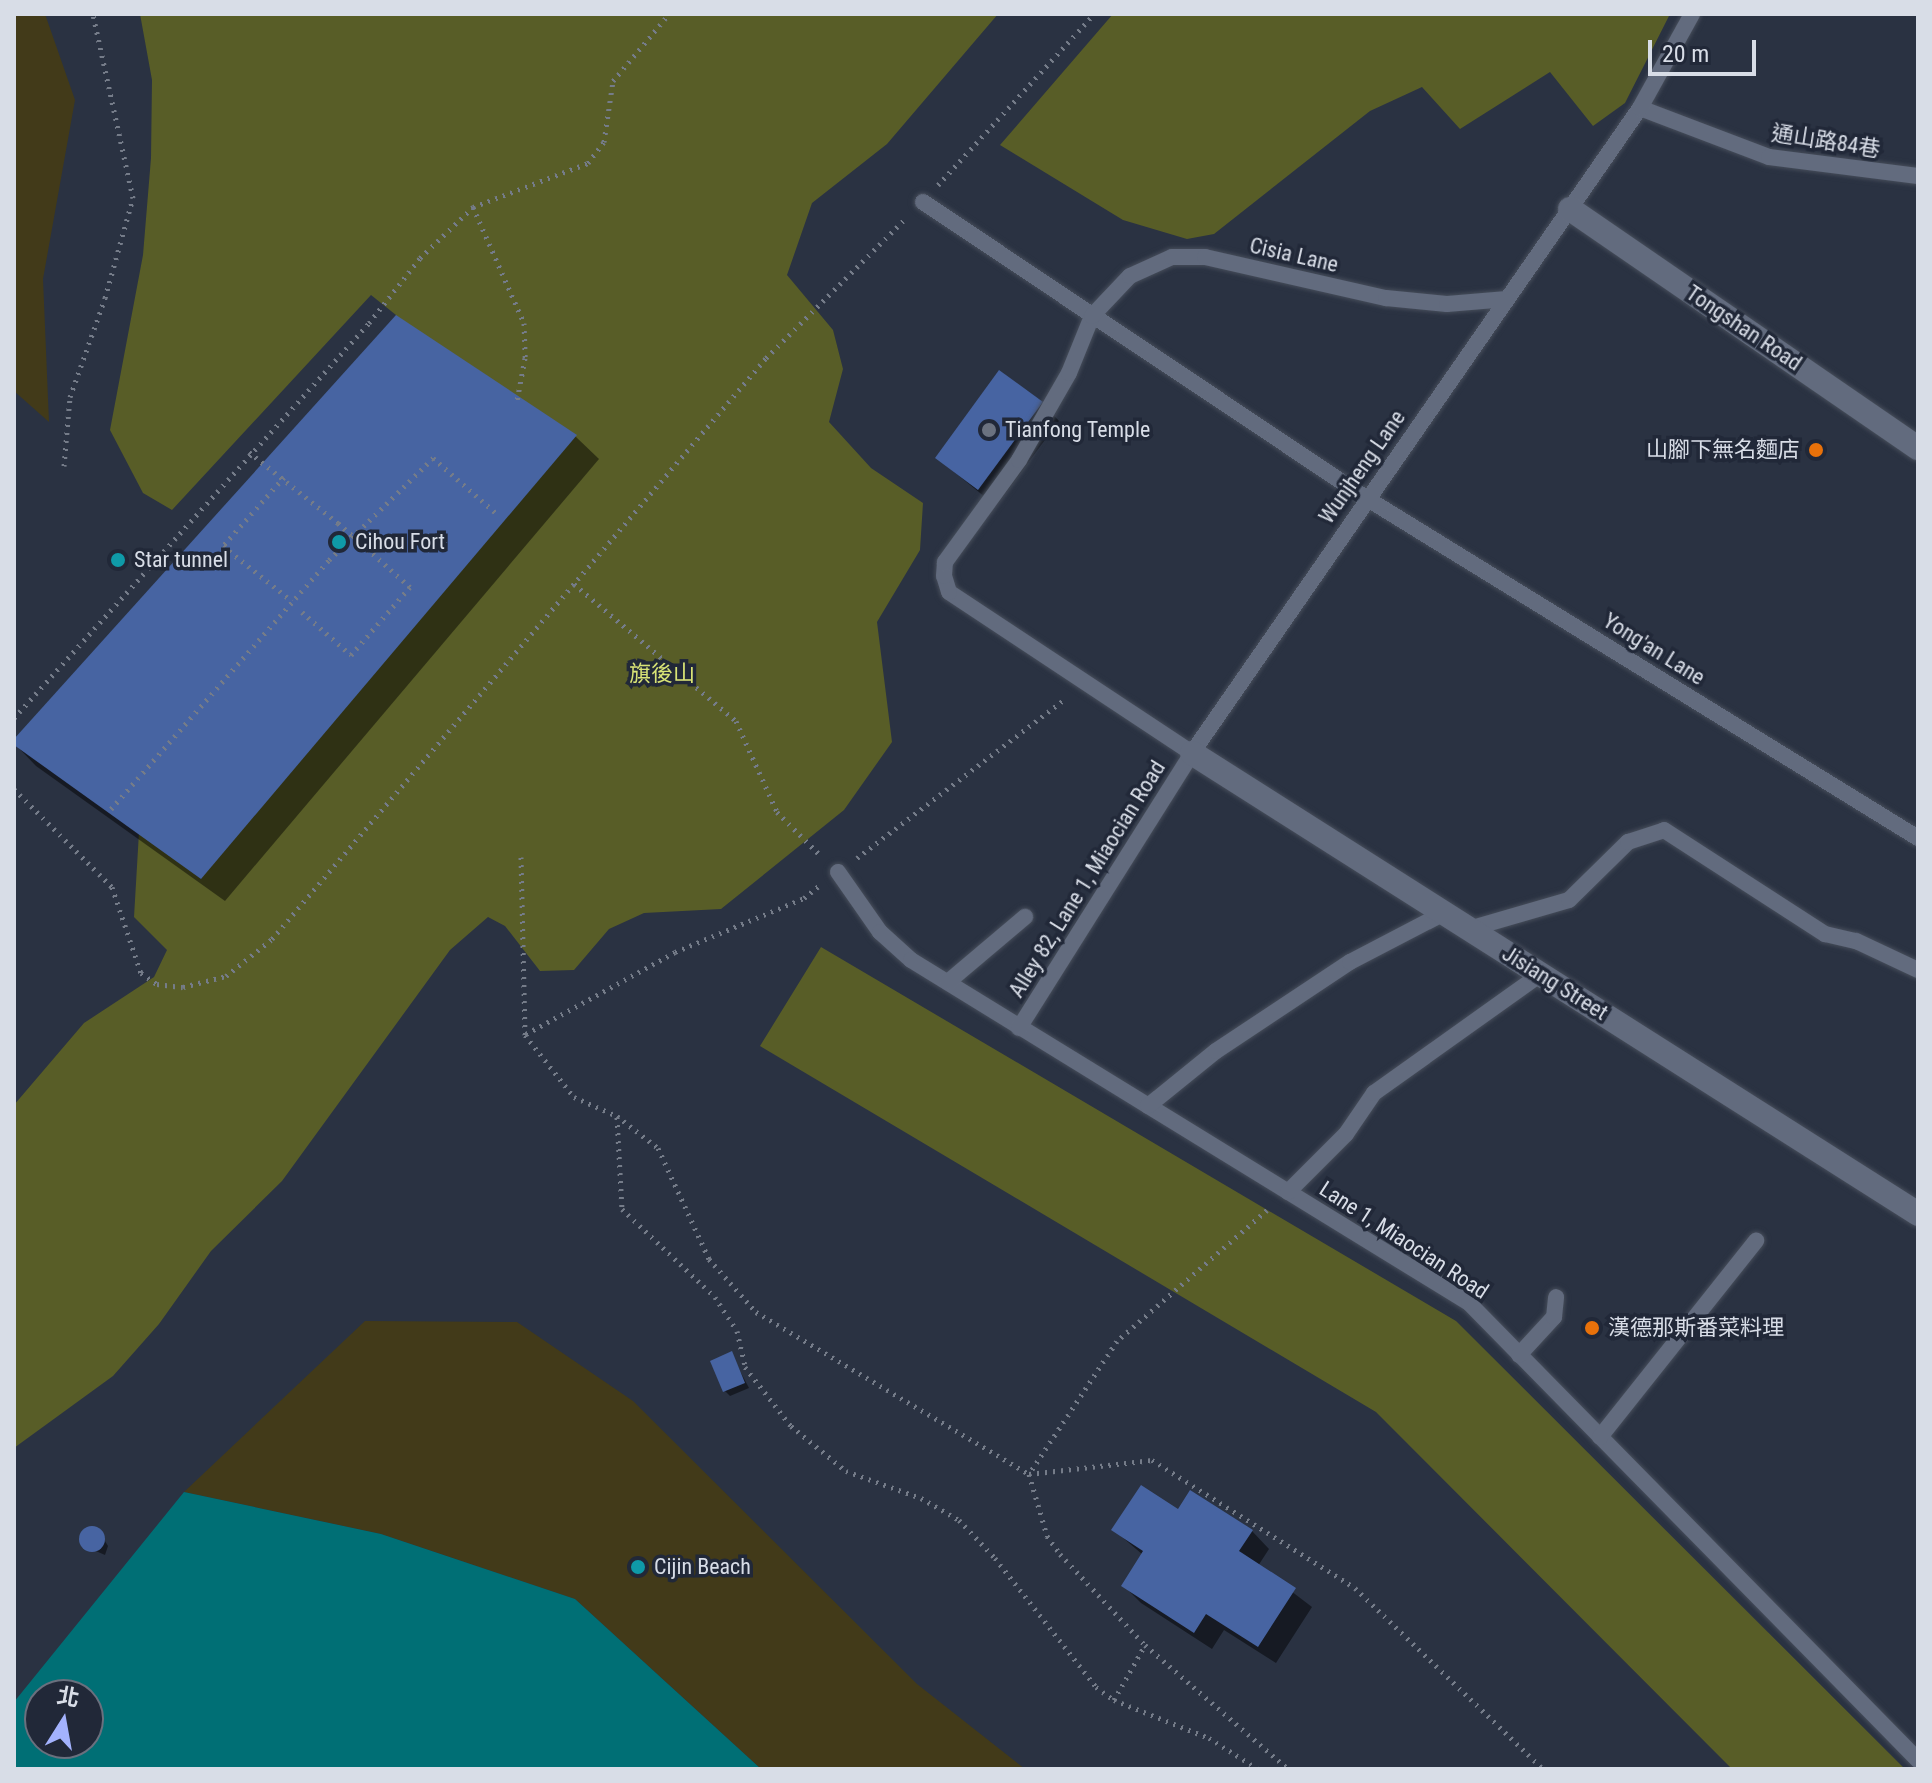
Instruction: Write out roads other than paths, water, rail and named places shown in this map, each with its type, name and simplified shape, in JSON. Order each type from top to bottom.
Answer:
[{"type":"street","name":"Tongshan Road","points":[[1570,209],[1918,448]]},
{"type":"street","name":"Jisiang Street","points":[[1192,753],[1918,1214]]},
{"type":"lane","name":"Wunjheng Lane","points":[[1192,753],[1366,498],[1640,108],[1692,14]]},
{"type":"lane","name":"通山路84巷","points":[[1640,108],[1769,157],[1918,176]]},
{"type":"lane","points":[[923,202],[1366,498]]},
{"type":"lane","name":"Cisia Lane","points":[[1092,316],[1130,276],[1172,257],[1205,257],[1386,298],[1447,304],[1507,299]]},
{"type":"lane","points":[[1092,316],[1069,373],[1019,460],[945,562],[944,576],[949,592],[1192,753]]},
{"type":"lane","name":"Yong'an Lane","points":[[1366,498],[1918,838]]},
{"type":"lane","name":"Alley 82, Lane 1, Miaocian Road","points":[[1019,1028],[1192,753]]},
{"type":"lane","points":[[1469,929],[1569,900],[1628,842],[1664,830],[1825,934],[1856,941],[1918,970]]},
{"type":"lane","name":"Lane 1, Miaocian Road","points":[[838,872],[880,932],[948,982],[1469,1303],[1918,1760]]},
{"type":"lane","points":[[1148,1106],[1216,1051],[1350,962],[1444,913]]},
{"type":"lane","points":[[948,982],[1025,917]]},
{"type":"lane","points":[[1288,1192],[1346,1134],[1374,1093],[1541,974]]},
{"type":"lane","points":[[1600,1437],[1756,1241]]},
{"type":"lane","points":[[1519,1355],[1554,1317],[1556,1297]]},
{"type":"place","name":"Tianfong Temple","points":[[989,430]]},
{"type":"place","name":"山腳下無名麵店","points":[[1816,450]]},
{"type":"place","name":"Cihou Fort","points":[[339,542]]},
{"type":"place","name":"Star tunnel","points":[[118,560]]},
{"type":"place","name":"漢德那斯番菜料理","points":[[1592,1328]]},
{"type":"place","name":"Cijin Beach","points":[[638,1567]]},
{"type":"park label","name":"旗後山","points":[[662,674]]}]
